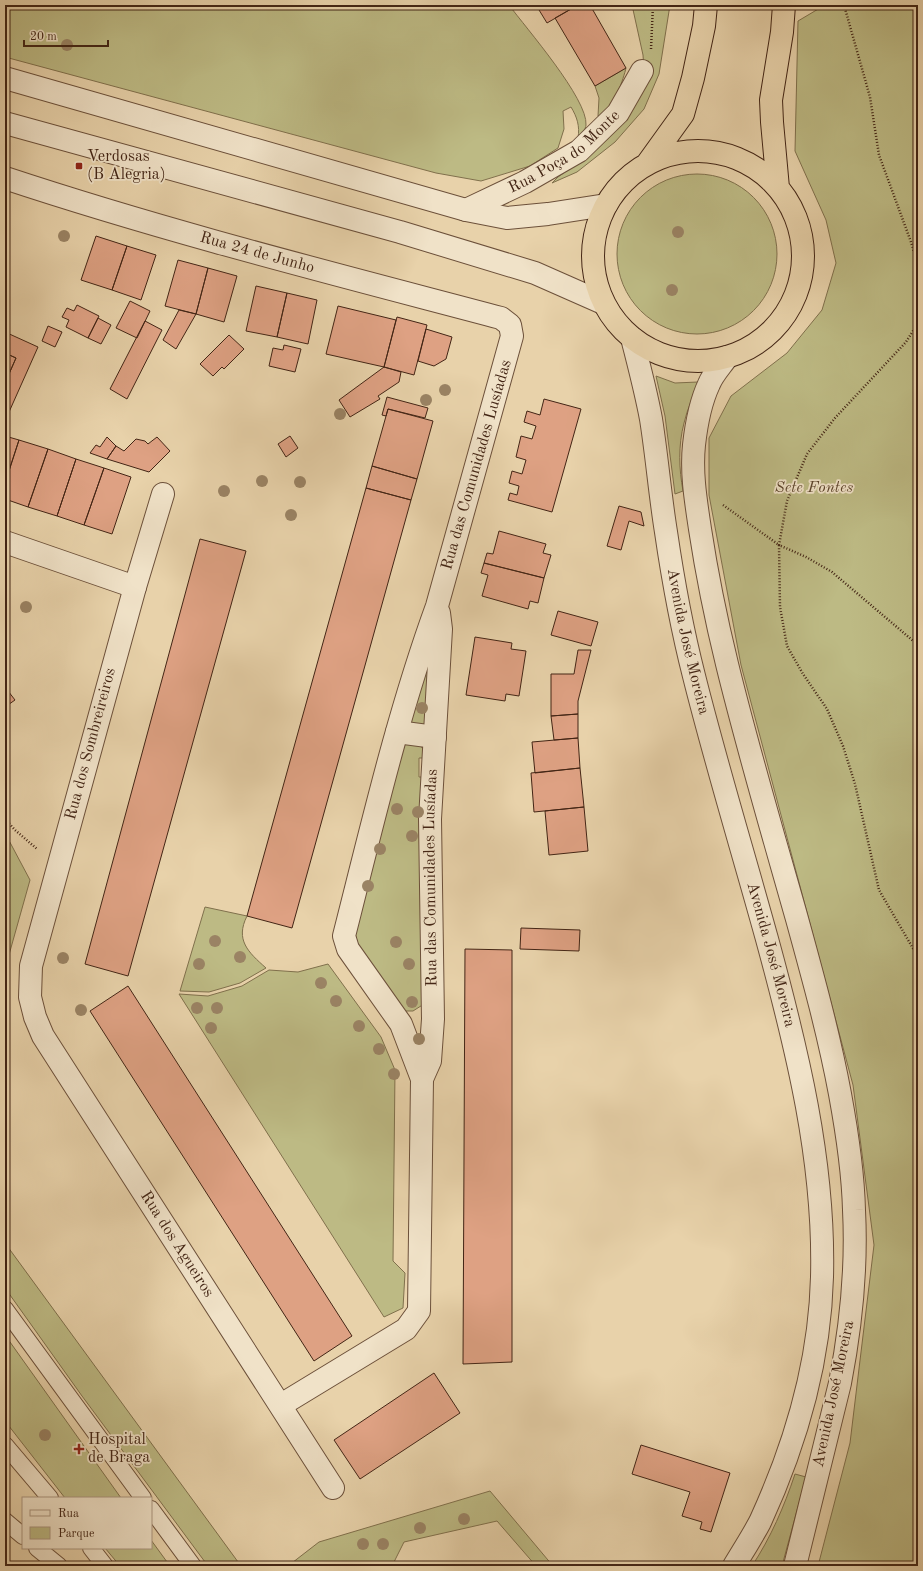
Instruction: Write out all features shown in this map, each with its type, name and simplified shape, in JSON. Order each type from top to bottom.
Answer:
[{"type":"highway","points":[[647,164],[683,114],[694,78],[704,26],[706,5]]},
{"type":"highway","points":[[778,188],[771,100],[782,32],[784,5]]},
{"type":"highway","points":[[707,151],[727,155],[746,162],[764,174],[778,188],[788,201],[795,215],[803,247],[803,263],[798,289],[789,309],[769,334],[742,352],[726,357],[702,361],[677,359],[653,352],[632,338],[616,322],[603,303],[594,275],[593,254],[596,232],[606,205],[624,182],[635,172],[647,164],[666,156],[686,152],[707,151]]},
{"type":"street","name":"Rua Poça do Monte","points":[[466,210],[525,182],[579,151],[618,113],[642,71]]},
{"type":"street","points":[[5,78],[466,210],[507,218],[548,214],[606,205]]},
{"type":"street","points":[[5,123],[400,232],[535,273],[603,303]]},
{"type":"street","name":"Rua 24 de Junho","points":[[5,178],[68,199],[206,240],[501,318],[510,325]]},
{"type":"street","name":"Rua das Comunidades Lusíadas","points":[[281,1405],[406,1329],[419,1311],[422,1079],[401,1024],[348,949],[344,936],[397,732],[437,606],[512,336],[510,325]]},
{"type":"street","name":"Avenida José Moreira","points":[[632,338],[650,417],[674,582],[691,666],[788,1018],[811,1127],[818,1184],[822,1243],[822,1279],[817,1335],[807,1386],[793,1436],[780,1474],[759,1524],[734,1566]]},
{"type":"street","name":"Avenida José Moreira","points":[[726,357],[709,384],[697,424],[693,471],[696,507],[714,615],[746,740],[813,978],[834,1065],[852,1180],[854,1209],[853,1296],[845,1354],[840,1383],[795,1566]]},
{"type":"street","name":"Rua dos Sombreireiros","points":[[30,997],[30,966],[135,587],[164,494]]},
{"type":"street","points":[[5,542],[135,587]]},
{"type":"street","name":"Rua das Comunidades Lusíadas","points":[[422,1079],[430,1061],[433,1019],[430,819],[441,629],[437,606]]},
{"type":"street","points":[[397,732],[435,737]]},
{"type":"street","name":"Rua dos Agueiros","points":[[30,997],[44,1036],[333,1488]]},
{"type":"street","points":[[401,1024],[433,1019]]},
{"type":"lane","points":[[5,1309],[142,1497]]},
{"type":"lane","points":[[5,1445],[49,1497]]},
{"type":"lane","points":[[152,1510],[193,1566]]},
{"type":"lane","points":[[5,1521],[22,1535]]},
{"type":"lane","points":[[38,1549],[59,1566]]},
{"type":"lane","points":[[92,1549],[105,1566]]},
{"type":"path","points":[[642,71],[651,53],[654,5]]},
{"type":"path","points":[[844,5],[870,97],[879,155],[911,242],[918,266]]},
{"type":"path","points":[[918,323],[906,342],[835,418],[806,454],[787,501],[779,545],[780,607],[787,646],[803,674],[827,709],[841,740],[855,784],[879,890],[918,958]]},
{"type":"path","points":[[722,504],[779,545],[806,557],[832,572],[918,645]]},
{"type":"path","points":[[5,819],[57,870]]},
{"type":"green space","points":[[5,5],[509,5],[555,64],[567,82],[584,113],[586,127],[578,138],[578,122],[571,107],[563,111],[564,129],[558,148],[530,166],[481,181],[436,173],[5,57]]},
{"type":"green space","points":[[632,5],[670,5],[659,74],[644,109],[615,142],[577,172],[552,183],[558,177],[596,150],[623,121],[644,70],[643,55]]},
{"type":"green space","name":"Sete Fontes","points":[[825,5],[918,5],[918,1566],[818,1566],[850,1443],[874,1245],[853,1085],[741,665],[709,495],[709,438],[731,396],[787,353],[822,310],[836,263],[826,220],[795,151],[798,21]]},
{"type":"green space","points":[[626,68],[621,85],[611,106],[604,114],[598,116],[599,98],[595,86]]},
{"type":"green space","points":[[705,174],[720,177],[735,183],[754,197],[764,209],[771,223],[776,238],[776,270],[771,285],[764,299],[754,311],[742,321],[720,331],[705,334],[689,334],[674,331],[652,321],[640,311],[630,299],[618,270],[617,246],[620,231],[630,209],[640,197],[652,187],[681,175]]},
{"type":"green space","points":[[656,376],[675,383],[698,382],[685,418],[682,432],[680,466],[683,491],[675,494],[665,416]]},
{"type":"green space","points":[[433,639],[429,722],[423,727],[410,725]]},
{"type":"green space","points":[[416,743],[424,749],[427,758],[419,758],[419,777],[426,777],[424,1004],[413,1011],[401,1011],[360,952],[355,933],[397,744]]},
{"type":"green space","points":[[5,833],[30,880],[5,969]]},
{"type":"green space","points":[[205,907],[247,916],[242,932],[245,945],[266,968],[240,983],[209,992],[180,991]]},
{"type":"green space","points":[[328,964],[381,1037],[395,1070],[393,1261],[405,1273],[403,1308],[384,1317],[179,994],[208,996],[242,986],[269,970],[298,972]]},
{"type":"green space","points":[[5,1243],[241,1566],[208,1566],[82,1396],[5,1288]]},
{"type":"green space","points":[[5,1335],[120,1497],[64,1497],[5,1421]]},
{"type":"green space","points":[[795,1474],[806,1477],[782,1566],[752,1566],[776,1522]]},
{"type":"green space","points":[[490,1491],[553,1566],[536,1566],[497,1521],[404,1542],[392,1566],[288,1566],[319,1542]]},
{"type":"green space","points":[[152,1541],[170,1566],[120,1566],[106,1549],[152,1549]]},
{"type":"building","points":[[536,5],[578,5],[547,23]]},
{"type":"building","points":[[578,5],[590,5],[626,68],[595,86],[555,18]]},
{"type":"building","points":[[96,236],[127,246],[112,290],[81,280]]},
{"type":"building","points":[[127,246],[156,255],[141,300],[112,290]]},
{"type":"building","points":[[178,260],[208,268],[196,314],[165,306]]},
{"type":"building","points":[[208,268],[237,276],[224,322],[196,314]]},
{"type":"building","points":[[256,286],[287,293],[277,337],[246,331]]},
{"type":"building","points":[[287,293],[317,300],[308,344],[277,337]]},
{"type":"building","points":[[130,301],[150,311],[137,338],[116,328]]},
{"type":"building","points":[[77,305],[99,316],[88,338],[66,327],[69,320],[62,317],[67,308],[74,311]]},
{"type":"building","points":[[338,306],[396,320],[384,367],[326,354]]},
{"type":"building","points":[[179,310],[196,314],[176,349],[163,340]]},
{"type":"building","points":[[397,317],[427,325],[414,375],[384,367]]},
{"type":"building","points":[[98,318],[111,325],[101,344],[88,338]]},
{"type":"building","points":[[145,321],[162,330],[127,399],[110,389]]},
{"type":"building","points":[[48,326],[62,332],[55,347],[42,341]]},
{"type":"building","points":[[426,329],[452,337],[446,359],[434,366],[418,361]]},
{"type":"building","points":[[5,332],[38,347],[5,421],[5,383],[16,358],[5,353]]},
{"type":"building","points":[[229,335],[244,349],[224,369],[222,367],[213,376],[200,364]]},
{"type":"building","points":[[284,345],[301,349],[295,372],[269,366],[273,348],[283,350]]},
{"type":"building","points":[[5,353],[16,358],[5,383]]},
{"type":"building","points":[[384,367],[401,372],[399,382],[378,396],[380,399],[350,417],[339,400]]},
{"type":"building","points":[[387,397],[428,408],[425,418],[388,409],[386,416],[382,415]]},
{"type":"building","points":[[544,399],[581,409],[552,512],[508,500],[510,493],[517,495],[519,486],[509,483],[512,471],[522,474],[526,460],[516,457],[521,436],[532,439],[536,426],[524,422],[527,411],[540,415]]},
{"type":"building","points":[[388,409],[433,421],[417,479],[372,466]]},
{"type":"building","points":[[5,436],[19,440],[5,483]]},
{"type":"building","points":[[290,436],[298,448],[286,457],[278,444]]},
{"type":"building","points":[[107,437],[116,446],[107,459],[90,453],[96,445],[100,447]]},
{"type":"building","points":[[157,437],[170,451],[149,472],[107,459],[116,446],[124,451],[136,439],[145,441],[148,444]]},
{"type":"building","points":[[19,440],[48,449],[28,507],[5,499],[5,483]]},
{"type":"building","points":[[48,449],[76,459],[57,516],[28,507]]},
{"type":"building","points":[[76,459],[104,468],[84,525],[57,516]]},
{"type":"building","points":[[372,466],[417,479],[411,500],[366,488]]},
{"type":"building","points":[[104,468],[131,477],[112,534],[84,525]]},
{"type":"building","points":[[366,488],[411,500],[292,928],[247,916]]},
{"type":"building","points":[[619,506],[641,512],[644,526],[629,521],[621,550],[607,546]]},
{"type":"building","points":[[499,531],[546,544],[543,553],[551,555],[544,578],[484,563],[487,553],[493,554]]},
{"type":"building","points":[[200,539],[246,551],[128,976],[85,964]]},
{"type":"building","points":[[484,563],[544,578],[538,603],[530,601],[528,609],[482,596],[488,575],[481,573]]},
{"type":"building","points":[[558,611],[598,622],[591,646],[551,635]]},
{"type":"building","points":[[475,637],[512,643],[511,649],[526,651],[519,696],[506,694],[505,701],[466,695]]},
{"type":"building","points":[[578,650],[591,650],[578,701],[578,714],[551,716],[551,674],[574,674]]},
{"type":"building","points":[[5,687],[15,700],[5,707]]},
{"type":"building","points":[[578,714],[578,738],[554,740],[551,716]]},
{"type":"building","points":[[578,738],[580,768],[535,773],[532,742]]},
{"type":"building","points":[[580,768],[584,807],[534,812],[531,773]]},
{"type":"building","points":[[584,807],[588,851],[549,855],[545,811]]},
{"type":"building","points":[[521,928],[580,930],[579,951],[520,949]]},
{"type":"building","points":[[465,949],[512,950],[512,1362],[463,1364]]},
{"type":"building","points":[[128,986],[352,1336],[314,1361],[90,1011]]},
{"type":"building","points":[[434,1373],[460,1413],[360,1479],[334,1440]]},
{"type":"building","points":[[641,1445],[730,1473],[711,1532],[700,1529],[702,1522],[682,1516],[690,1492],[632,1474]]},
{"type":"place","name":"Verdosas (B Alegria)","points":[[79,166]]},
{"type":"place","name":"Hospital de Braga","points":[[79,1449]]}]
